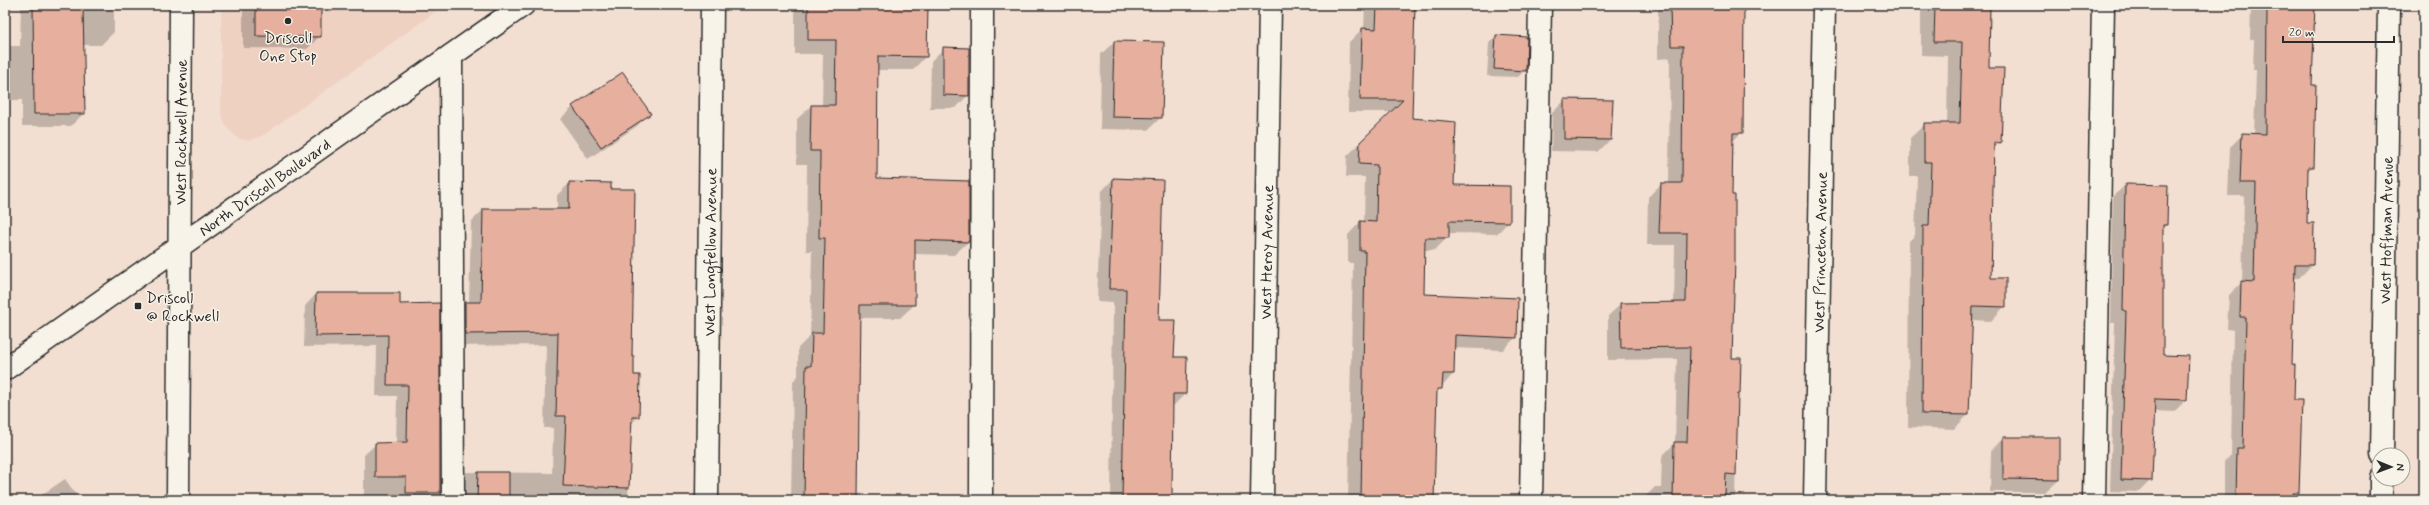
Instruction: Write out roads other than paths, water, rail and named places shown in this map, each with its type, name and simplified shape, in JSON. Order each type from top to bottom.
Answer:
[{"type":"street","name":"West Rockwell Avenue","points":[[178,500],[181,5]]},
{"type":"street","name":"North Driscoll Boulevard","points":[[5,369],[523,5]]},
{"type":"street","name":"West Longfellow Avenue","points":[[707,500],[712,5]]},
{"type":"street","points":[[981,500],[982,5]]},
{"type":"street","name":"West Heroy Avenue","points":[[1262,500],[1270,5]]},
{"type":"street","points":[[1532,500],[1540,5]]},
{"type":"street","name":"West Princeton Avenue","points":[[1815,500],[1824,5]]},
{"type":"street","points":[[2094,500],[2103,5]]},
{"type":"street","name":"West Hoffman Avenue","points":[[2382,447],[2389,5]]},
{"type":"street","points":[[451,56],[453,500]]},
{"type":"street","points":[[2381,487],[2381,500]]},
{"type":"place","name":"Driscoll One Stop","points":[[288,21]]},
{"type":"place","name":"Driscoll @ Rockwell","points":[[138,306]]}]
